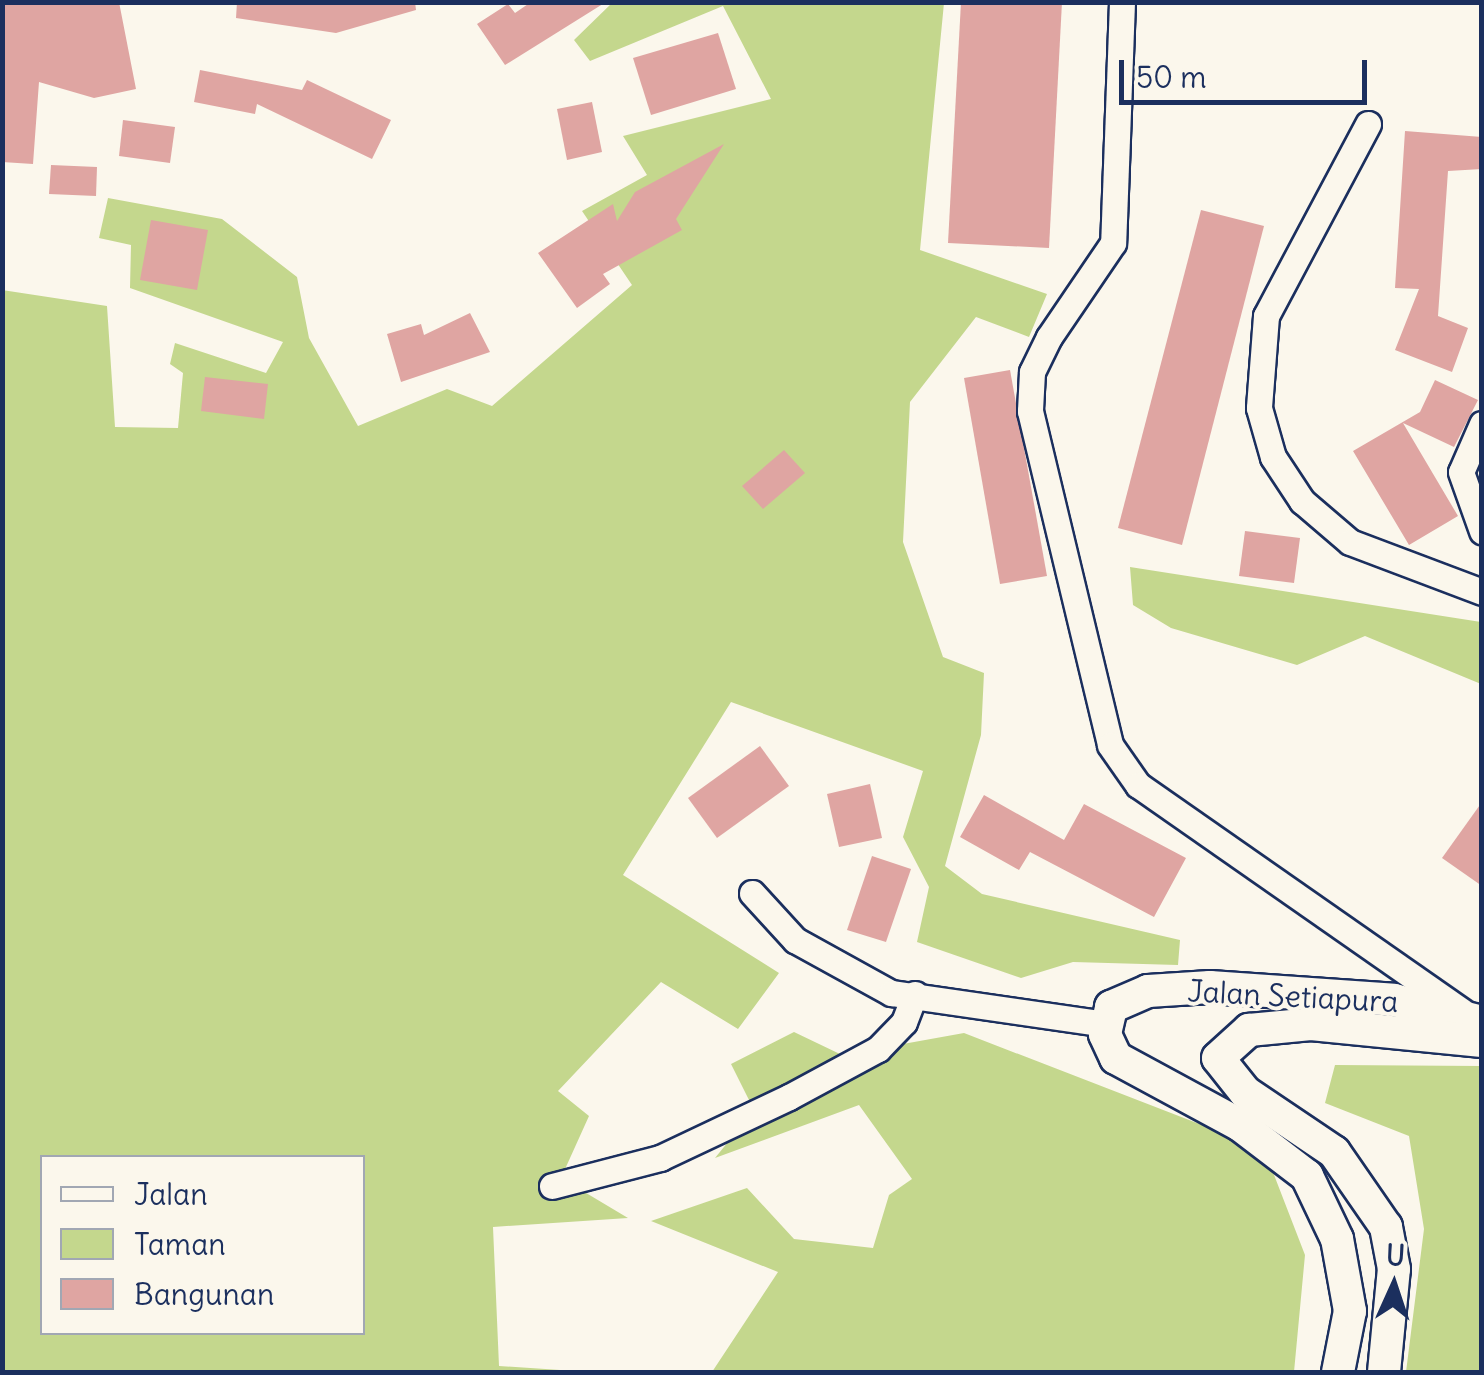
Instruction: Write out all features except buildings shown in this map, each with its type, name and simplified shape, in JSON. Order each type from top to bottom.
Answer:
[{"type":"street","points":[[1122,2],[1112,244],[1049,337],[1032,372],[1030,411],[1110,745],[1138,785],[1472,1017]]},
{"type":"street","points":[[1368,124],[1266,316],[1259,408],[1272,457],[1302,502],[1350,542],[1482,592]]},
{"type":"street","points":[[1482,424],[1461,472],[1482,531]]},
{"type":"street","points":[[752,893],[795,940],[853,977],[914,994],[1105,1024],[1116,1058],[1240,1124],[1307,1176],[1337,1239],[1350,1311],[1338,1372]]},
{"type":"street","name":"Jalan Setiapura","points":[[1105,1024],[1128,997],[1210,986],[1472,1017]]},
{"type":"street","points":[[552,1186],[660,1158],[802,1090],[878,1049],[914,994]]},
{"type":"street","name":"Jalan Setiapura","points":[[1384,1372],[1394,1270],[1386,1227],[1334,1152],[1245,1092],[1218,1058],[1248,1030],[1310,1024],[1482,1041]]},
{"type":"green space","points":[[613,2],[944,3],[920,250],[1047,294],[1029,337],[976,317],[910,402],[903,542],[943,657],[984,673],[981,735],[945,866],[982,894],[1180,940],[1178,965],[1073,962],[1021,978],[917,942],[929,887],[903,837],[923,771],[731,702],[623,875],[779,973],[738,1029],[661,982],[558,1091],[589,1116],[561,1178],[628,1218],[493,1227],[499,1366],[590,1372],[3,1372],[2,290],[107,306],[115,427],[178,428],[183,373],[170,364],[175,343],[266,373],[283,342],[130,288],[131,245],[99,238],[108,198],[222,219],[297,277],[309,338],[358,426],[447,389],[492,406],[632,285],[582,211],[647,175],[623,136],[771,99],[723,6],[590,61],[574,40]]},
{"type":"green space","points":[[1130,567],[1481,622],[1481,684],[1365,636],[1297,665],[1171,628],[1133,605]]},
{"type":"green space","points":[[794,1032],[842,1055],[964,1033],[1264,1149],[1305,1255],[1294,1372],[712,1372],[778,1272],[651,1221],[747,1188],[794,1239],[873,1248],[889,1195],[912,1179],[859,1105],[715,1158],[754,1110],[731,1064]]},
{"type":"green space","points":[[1335,1065],[1481,1066],[1481,1372],[1406,1372],[1424,1229],[1409,1136],[1325,1103]]}]
